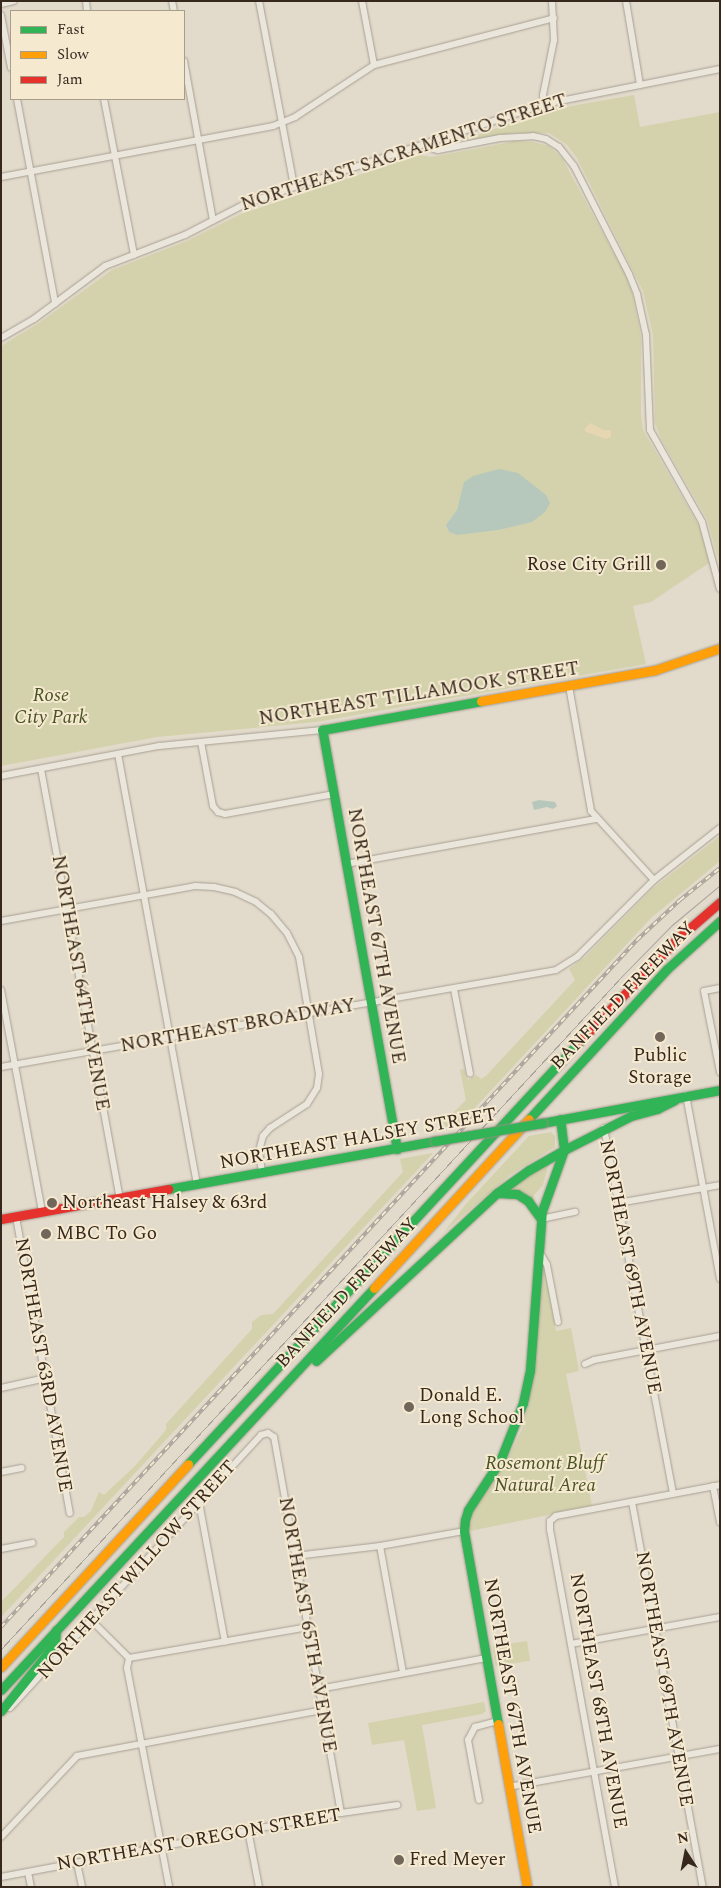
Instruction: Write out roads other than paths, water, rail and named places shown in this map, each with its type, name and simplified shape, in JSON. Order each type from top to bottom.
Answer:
[{"type":"main road","name":"NORTHEAST TILLAMOOK STREET","points":[[322,730],[655,670],[720,648]]},
{"type":"main road","name":"NORTHEAST 67TH AVENUE","points":[[322,730],[397,1149]]},
{"type":"main road","name":"BANFIELD FREEWAY","points":[[1,1667],[621,996],[676,940],[720,902]]},
{"type":"main road","name":"BANFIELD FREEWAY","points":[[1,1690],[275,1396],[632,1006],[667,969],[720,922]]},
{"type":"main road","name":"NORTHEAST HALSEY STREET","points":[[1,1219],[720,1090]]},
{"type":"main road","points":[[275,1396],[300,1377],[497,1193],[529,1170],[604,1128],[631,1116],[657,1109],[686,1095]]},
{"type":"main road","points":[[464,1531],[464,1520],[468,1510],[500,1461],[523,1403],[530,1370],[541,1219],[544,1205],[564,1150],[560,1119]]},
{"type":"main road","points":[[497,1193],[517,1194],[528,1201],[541,1219]]},
{"type":"main road","name":"NORTHEAST 67TH AVENUE","points":[[464,1531],[508,1786],[528,1887]]},
{"type":"main road","points":[[1,1712],[55,1644],[56,1630]]},
{"type":"street","points":[[1,4],[14,1]]},
{"type":"street","points":[[259,1],[294,187]]},
{"type":"street","points":[[362,1],[374,65]]},
{"type":"street","points":[[544,104],[543,95],[554,40],[552,1]]},
{"type":"street","points":[[626,1],[640,85]]},
{"type":"street","points":[[1,15],[10,63]]},
{"type":"street","points":[[1,178],[282,123],[374,65],[554,18]]},
{"type":"street","points":[[185,67],[213,220]]},
{"type":"street","name":"NORTHEAST SACRAMENTO STREET","points":[[1,338],[20,328],[96,271],[185,235],[247,203],[544,104],[720,69]]},
{"type":"street","points":[[17,100],[55,303]]},
{"type":"street","points":[[104,100],[134,255]]},
{"type":"street","points":[[430,142],[434,149],[438,150],[491,140],[533,136],[546,139],[559,147],[574,166],[630,274],[638,294],[646,335],[650,430],[702,522],[720,589]]},
{"type":"street","points":[[569,686],[591,811],[654,880]]},
{"type":"street","name":"NORTHEAST TILLAMOOK STREET","points":[[1,776],[159,746],[322,730]]},
{"type":"street","points":[[201,742],[213,806],[218,812],[225,814],[334,794]]},
{"type":"street","points":[[118,754],[197,1184]]},
{"type":"street","name":"NORTHEAST 64TH AVENUE","points":[[41,769],[120,1198]]},
{"type":"street","points":[[346,864],[597,819]]},
{"type":"street","name":"NORTHEAST BROADWAY","points":[[1,1067],[371,1004],[536,974],[564,966],[577,957],[654,880],[720,828]]},
{"type":"street","points":[[1,921],[185,888],[214,887],[242,895],[261,905],[280,924],[296,951],[319,1066],[317,1088],[311,1100],[266,1132],[259,1150],[262,1173]]},
{"type":"street","points":[[720,988],[704,991],[720,1072]]},
{"type":"street","points":[[454,989],[470,1074]]},
{"type":"street","name":"NORTHEAST 63RD AVENUE","points":[[1,990],[42,1212]]},
{"type":"street","points":[[686,1095],[720,1279]]},
{"type":"street","name":"NORTHEAST 69TH AVENUE","points":[[604,1128],[674,1494]]},
{"type":"street","points":[[618,1203],[720,1185]]},
{"type":"street","points":[[541,1219],[575,1212]]},
{"type":"street","name":"NORTHEAST 63RD AVENUE","points":[[16,1217],[70,1513]]},
{"type":"street","points":[[539,1251],[547,1265],[558,1322]]},
{"type":"street","points":[[585,1364],[594,1360],[720,1336]]},
{"type":"street","points":[[1,1388],[46,1378]]},
{"type":"street","name":"NORTHEAST WILLOW STREET","points":[[1,1712],[6,1712],[44,1673],[90,1619],[261,1435],[268,1433],[274,1437]]},
{"type":"street","name":"NORTHEAST 65TH AVENUE","points":[[274,1437],[341,1813]]},
{"type":"street","points":[[1,1472],[22,1468]]},
{"type":"street","points":[[632,1502],[716,1486],[720,1522]]},
{"type":"street","points":[[199,1502],[225,1642]]},
{"type":"street","name":"NORTHEAST 69TH AVENUE","points":[[632,1502],[702,1887]]},
{"type":"street","name":"NORTHEAST 68TH AVENUE","points":[[616,1887],[549,1525],[550,1521],[556,1516],[632,1502]]},
{"type":"street","points":[[295,1556],[380,1546],[464,1531]]},
{"type":"street","points":[[1,1549],[32,1543]]},
{"type":"street","points":[[380,1546],[403,1673]]},
{"type":"street","points":[[571,1644],[720,1617]]},
{"type":"street","points":[[90,1619],[129,1658]]},
{"type":"street","points":[[129,1658],[308,1627]]},
{"type":"street","points":[[129,1658],[127,1668],[169,1887]]},
{"type":"street","points":[[319,1689],[486,1658]]},
{"type":"street","points":[[1,1837],[77,1756],[322,1710]]},
{"type":"street","points":[[478,1800],[468,1740],[475,1727],[497,1721]]},
{"type":"street","points":[[508,1786],[720,1749]]},
{"type":"street","name":"NORTHEAST OREGON STREET","points":[[1,1877],[341,1813],[397,1805]]},
{"type":"street","points":[[248,1830],[259,1887]]},
{"type":"street","points":[[77,1863],[82,1887]]},
{"type":"street","points":[[28,1872],[31,1887]]},
{"type":"tram line","points":[[1,1649],[621,977],[672,925],[720,885]]},
{"type":"railway","points":[[1,1627],[637,940],[680,900],[720,868]]},
{"type":"place","name":"Rose City Grill","points":[[661,565]]},
{"type":"place","name":"Public Storage","points":[[660,1037]]},
{"type":"place","name":"Northeast Halsey & 63rd","points":[[52,1203]]},
{"type":"place","name":"MBC To Go","points":[[46,1234]]},
{"type":"place","name":"Donald E. Long School","points":[[409,1407]]},
{"type":"place","name":"Fred Meyer","points":[[399,1860]]},
{"type":"park label","name":"Rose City Park","points":[[51,707]]},
{"type":"park label","name":"Rosemont Bluff Natural Area","points":[[545,1475]]}]
